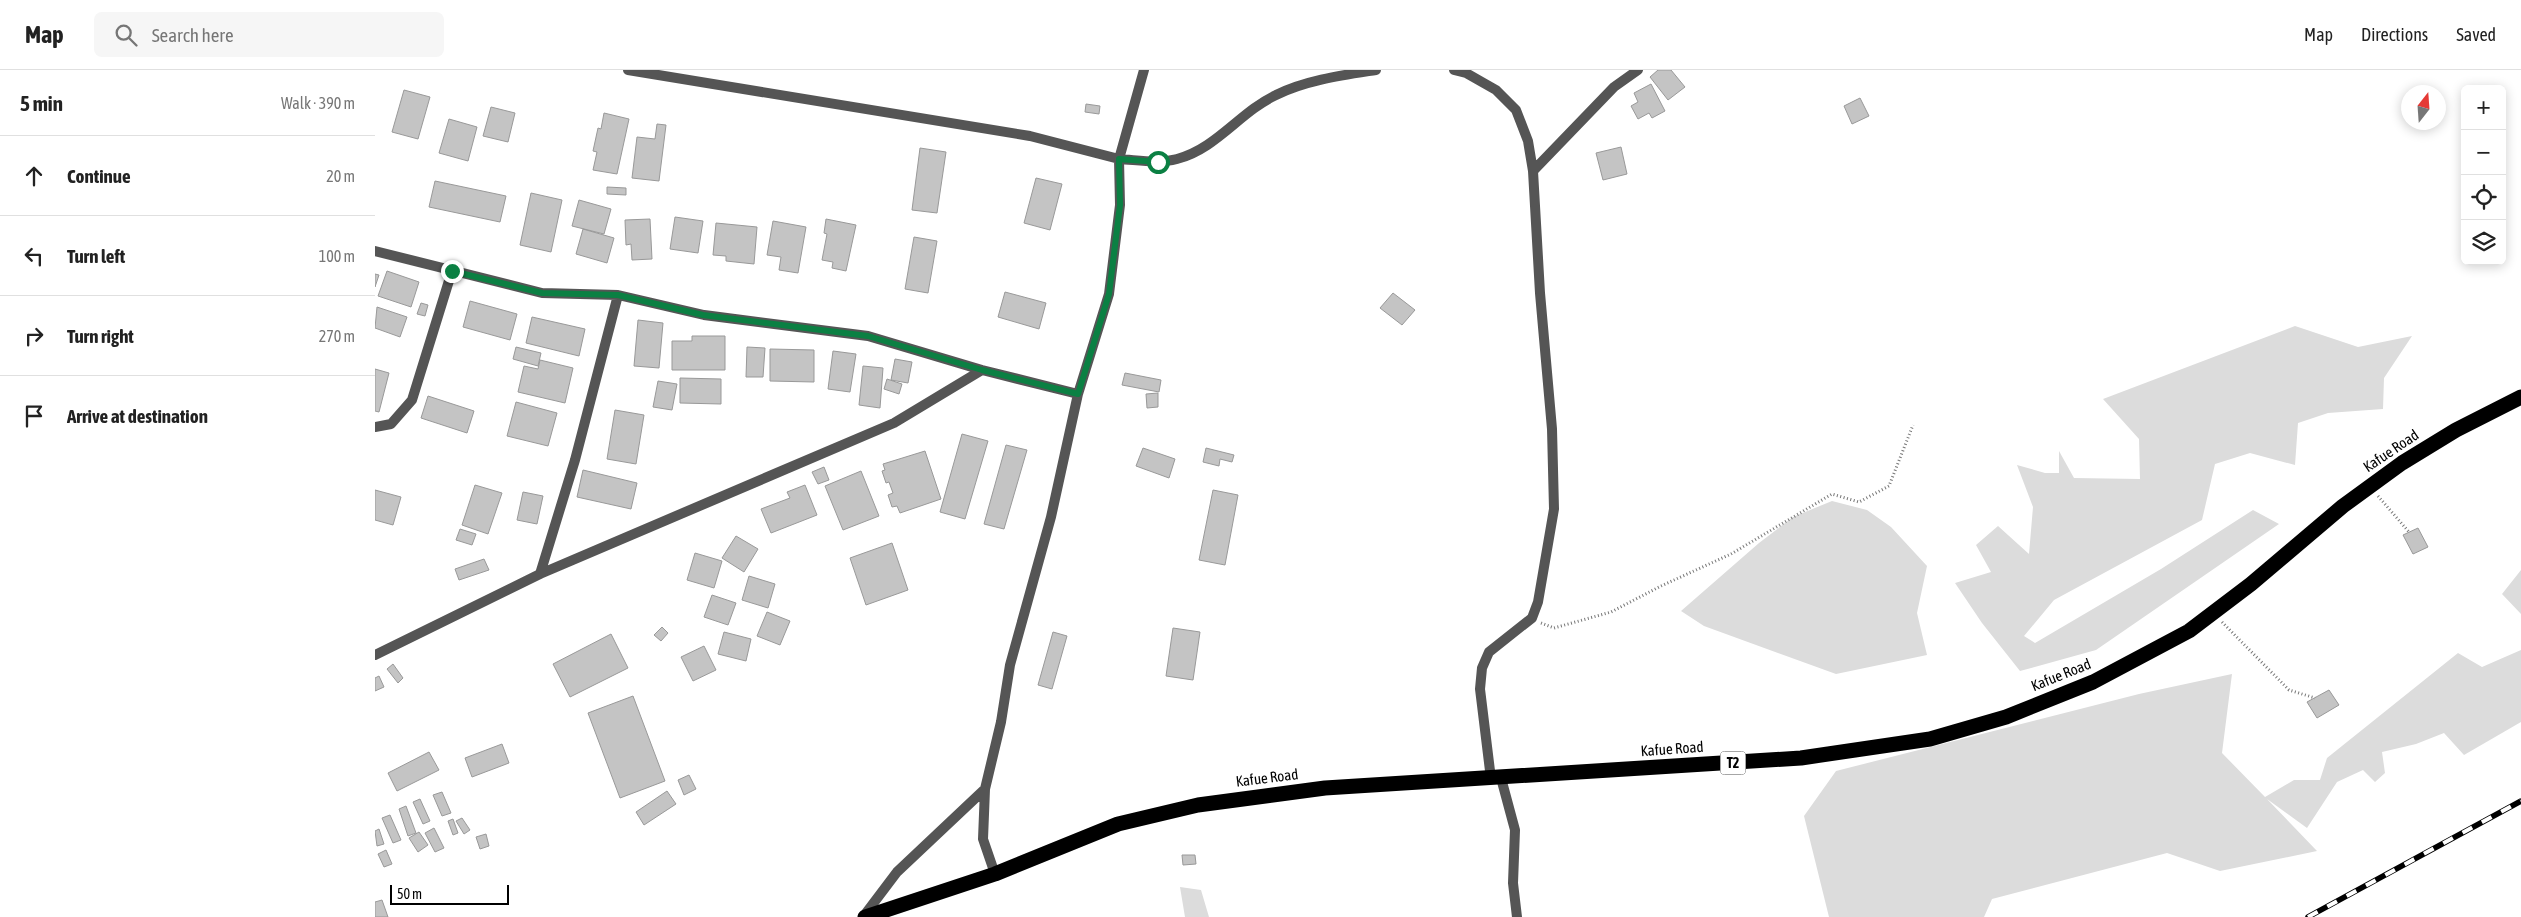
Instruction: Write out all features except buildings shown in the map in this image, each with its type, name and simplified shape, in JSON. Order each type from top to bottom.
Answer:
[{"type":"highway","name":"Kafue Road","points":[[864,917],[995,874],[1118,824],[1198,805],[1325,788],[1801,758],[1930,739],[2005,717],[2093,682],[2189,631],[2251,584],[2369,486],[2456,430],[2521,397]]},
{"type":"street","points":[[628,70],[1030,136],[1119,159],[1158,162],[1176,159],[1209,145],[1258,105],[1277,94],[1321,81],[1376,70]]},
{"type":"street","points":[[995,874],[983,839],[985,789],[1001,722],[1010,664],[1051,517],[1078,394],[1109,294],[1120,205],[1119,159],[1144,70]]},
{"type":"street","points":[[1454,70],[1466,73],[1496,90],[1515,110],[1528,141],[1533,171],[1540,293],[1552,429],[1554,509],[1538,602],[1532,618],[1489,652],[1481,668],[1480,689],[1496,778],[1515,830],[1513,883],[1517,917]]},
{"type":"street","points":[[1533,171],[1614,87],[1638,70]]},
{"type":"street","points":[[375,252],[542,293],[618,295],[703,315],[868,336],[982,370],[1078,394]]},
{"type":"street","points":[[375,427],[391,424],[412,400],[452,271]]},
{"type":"street","points":[[540,574],[575,460],[618,295]]},
{"type":"street","points":[[375,655],[540,574],[894,423],[982,370]]},
{"type":"street","points":[[864,917],[897,872],[985,789]]},
{"type":"path","points":[[1532,618],[1554,628],[1611,612],[1661,586],[1731,554],[1832,494],[1859,502],[1889,486],[1913,425]]},
{"type":"path","points":[[2369,486],[2409,532]]},
{"type":"path","points":[[2213,613],[2289,690],[2315,698]]},
{"type":"shaded area","points":[[2295,326],[2358,347],[2412,336],[2384,378],[2383,409],[2328,413],[2298,423],[2295,465],[2250,453],[2215,464],[2202,520],[2054,600],[2024,636],[2035,643],[2161,569],[2253,510],[2279,524],[2096,650],[2020,671],[1982,623],[1955,583],[1991,572],[1976,545],[1998,526],[2029,554],[2033,507],[2017,465],[2045,473],[2059,473],[2059,451],[2074,478],[2140,479],[2139,439],[2103,399]]},
{"type":"shaded area","points":[[1832,501],[1867,510],[1891,527],[1927,566],[1917,613],[1927,655],[1836,674],[1704,626],[1681,611],[1759,543],[1793,517]]},
{"type":"shaded area","points":[[2521,570],[2521,614],[2502,594]]},
{"type":"shaded area","points":[[2521,650],[2521,722],[2464,755],[2444,733],[2416,744],[2382,752],[2385,773],[2375,782],[2363,770],[2337,782],[2307,828],[2267,799],[2317,851],[2220,871],[2167,853],[1992,899],[1984,917],[1829,917],[1804,816],[1836,771],[2139,694],[2232,674],[2222,753],[2265,797],[2294,780],[2320,780],[2327,758],[2458,653],[2482,667]]},
{"type":"shaded area","points":[[1180,887],[1201,890],[1209,917],[1185,917]]},
{"type":"railway","points":[[2308,917],[2521,801]]},
{"type":"route","points":[[452,271],[542,293],[618,295],[703,315],[868,336],[982,370],[1078,394],[1109,294],[1120,205],[1119,159],[1158,162]]}]
